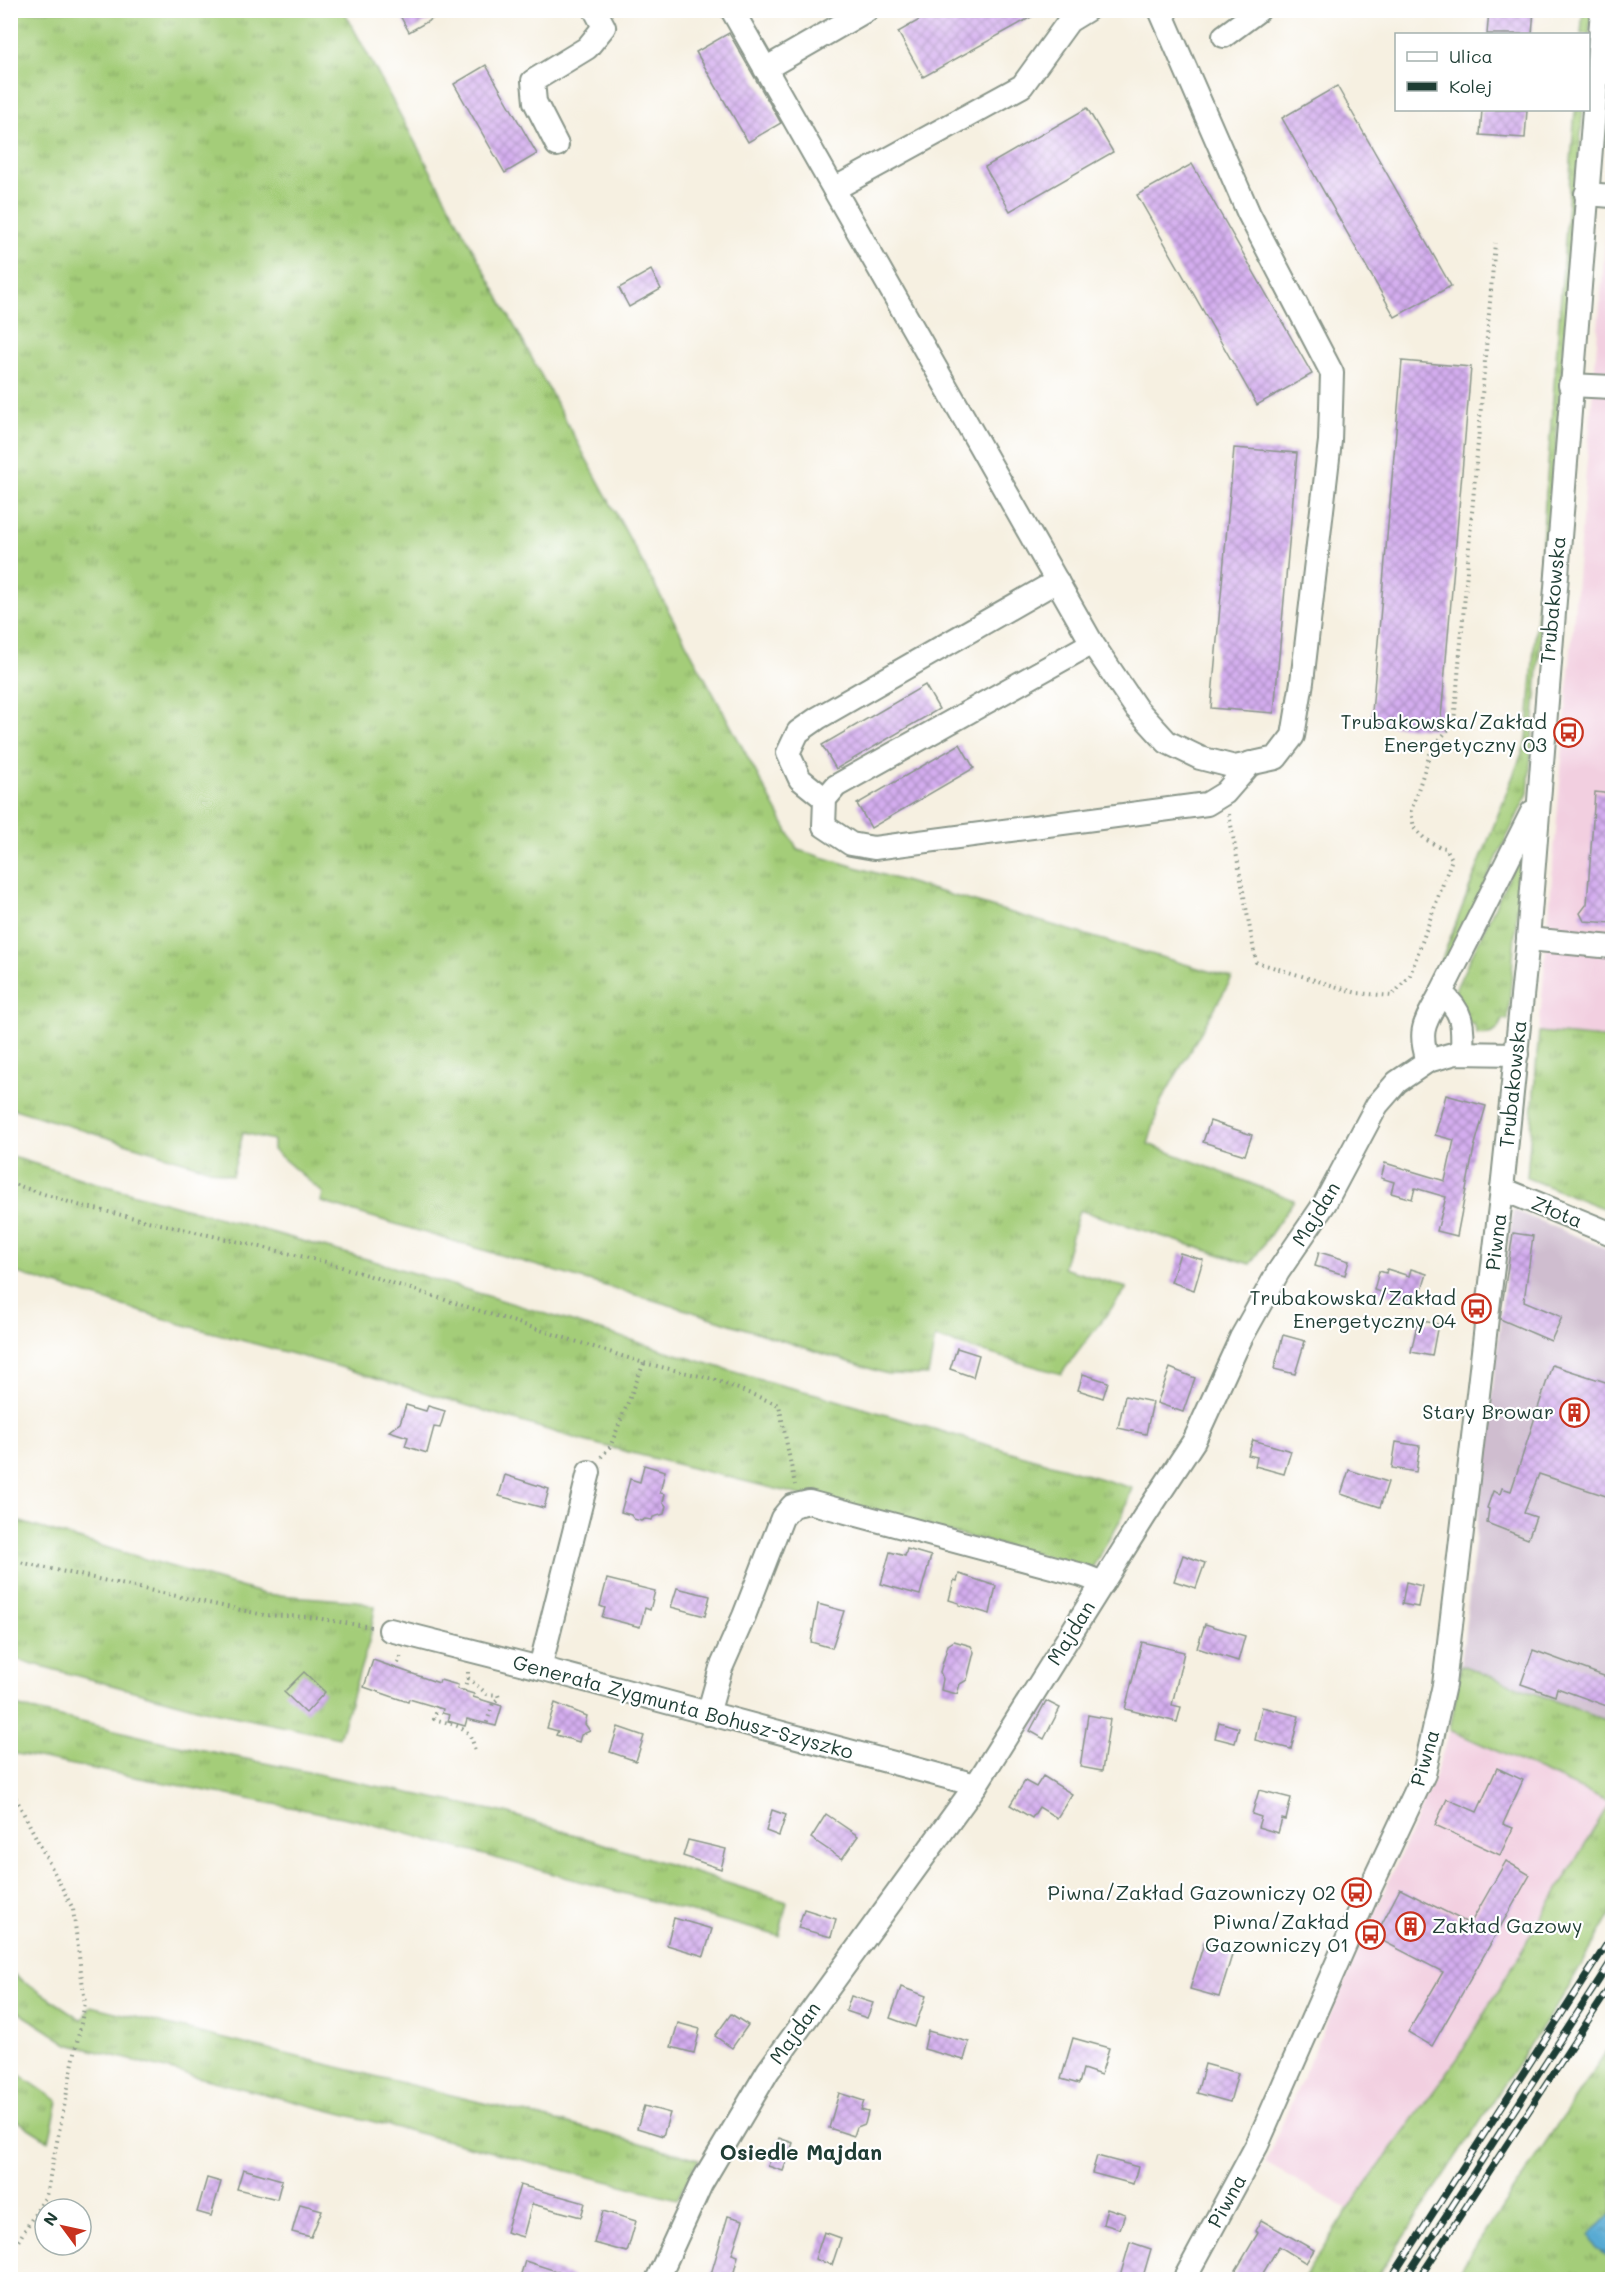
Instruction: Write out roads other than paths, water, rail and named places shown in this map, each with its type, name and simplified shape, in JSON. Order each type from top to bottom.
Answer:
[{"type":"street","points":[[557,145],[535,102],[533,81],[587,48],[604,27],[594,10]]},
{"type":"street","points":[[732,10],[1092,643],[1136,708],[1167,741],[1200,758],[1235,767],[1276,758],[1293,736],[1302,681],[1330,441],[1332,373],[1249,214],[1160,10]]},
{"type":"street","points":[[765,69],[867,10]]},
{"type":"street","points":[[834,189],[1022,86],[1069,21],[1087,10]]},
{"type":"street","points":[[1224,36],[1259,10]]},
{"type":"street","name":"Trubakowska","points":[[1502,1189],[1528,939],[1570,385],[1602,10]]},
{"type":"street","points":[[1586,194],[1612,196]]},
{"type":"street","points":[[1570,385],[1612,387]]},
{"type":"street","points":[[825,799],[800,779],[788,753],[798,732],[818,718],[1057,581]]},
{"type":"street","points":[[1092,643],[836,786],[825,799],[824,825],[850,844],[874,848],[1207,804],[1225,793],[1251,763]]},
{"type":"street","points":[[1428,1061],[1421,1041],[1422,1033],[1538,799]]},
{"type":"street","points":[[1528,939],[1612,946]]},
{"type":"street","points":[[1441,993],[1456,1008],[1460,1016],[1462,1053]]},
{"type":"street","name":"Majdan","points":[[657,2280],[701,2184],[768,2071],[976,1785],[1194,1441],[1241,1338],[1278,1272],[1325,1203],[1377,1105],[1397,1082],[1428,1061],[1462,1053],[1516,1054]]},
{"type":"street","name":"Złota","points":[[1502,1189],[1612,1234]]},
{"type":"street","name":"Piwna","points":[[1184,2280],[1257,2145],[1366,1897],[1424,1774],[1444,1685],[1502,1189]]},
{"type":"street","points":[[540,1668],[588,1472]]},
{"type":"street","points":[[708,1714],[721,1668],[782,1518],[792,1506],[809,1502],[1082,1575],[1103,1583]]},
{"type":"street","name":"Generała Zygmunta Bohusz-Szyszko","points":[[397,1638],[540,1668],[976,1785]]},
{"type":"water","points":[[1612,2213],[1612,2259],[1596,2249],[1590,2235]]},
{"type":"railway","points":[[1390,2280],[1612,1936]]},
{"type":"railway","points":[[1404,2280],[1612,1960]]},
{"type":"railway","points":[[1418,2280],[1612,1984]]},
{"type":"place","name":"Trubakowska/Zakład Energetyczny 03","points":[[1568,733]]},
{"type":"place","name":"Trubakowska/Zakład Energetyczny 04","points":[[1477,1309]]},
{"type":"place","name":"Stary Browar","points":[[1575,1412]]},
{"type":"place","name":"Piwna/Zakład Gazowniczy 02","points":[[1357,1893]]},
{"type":"place","name":"Zakład Gazowy","points":[[1411,1926]]},
{"type":"place","name":"Piwna/Zakład Gazowniczy 01","points":[[1370,1934]]},
{"type":"district","name":"Osiedle Majdan","points":[[801,2153]]}]
